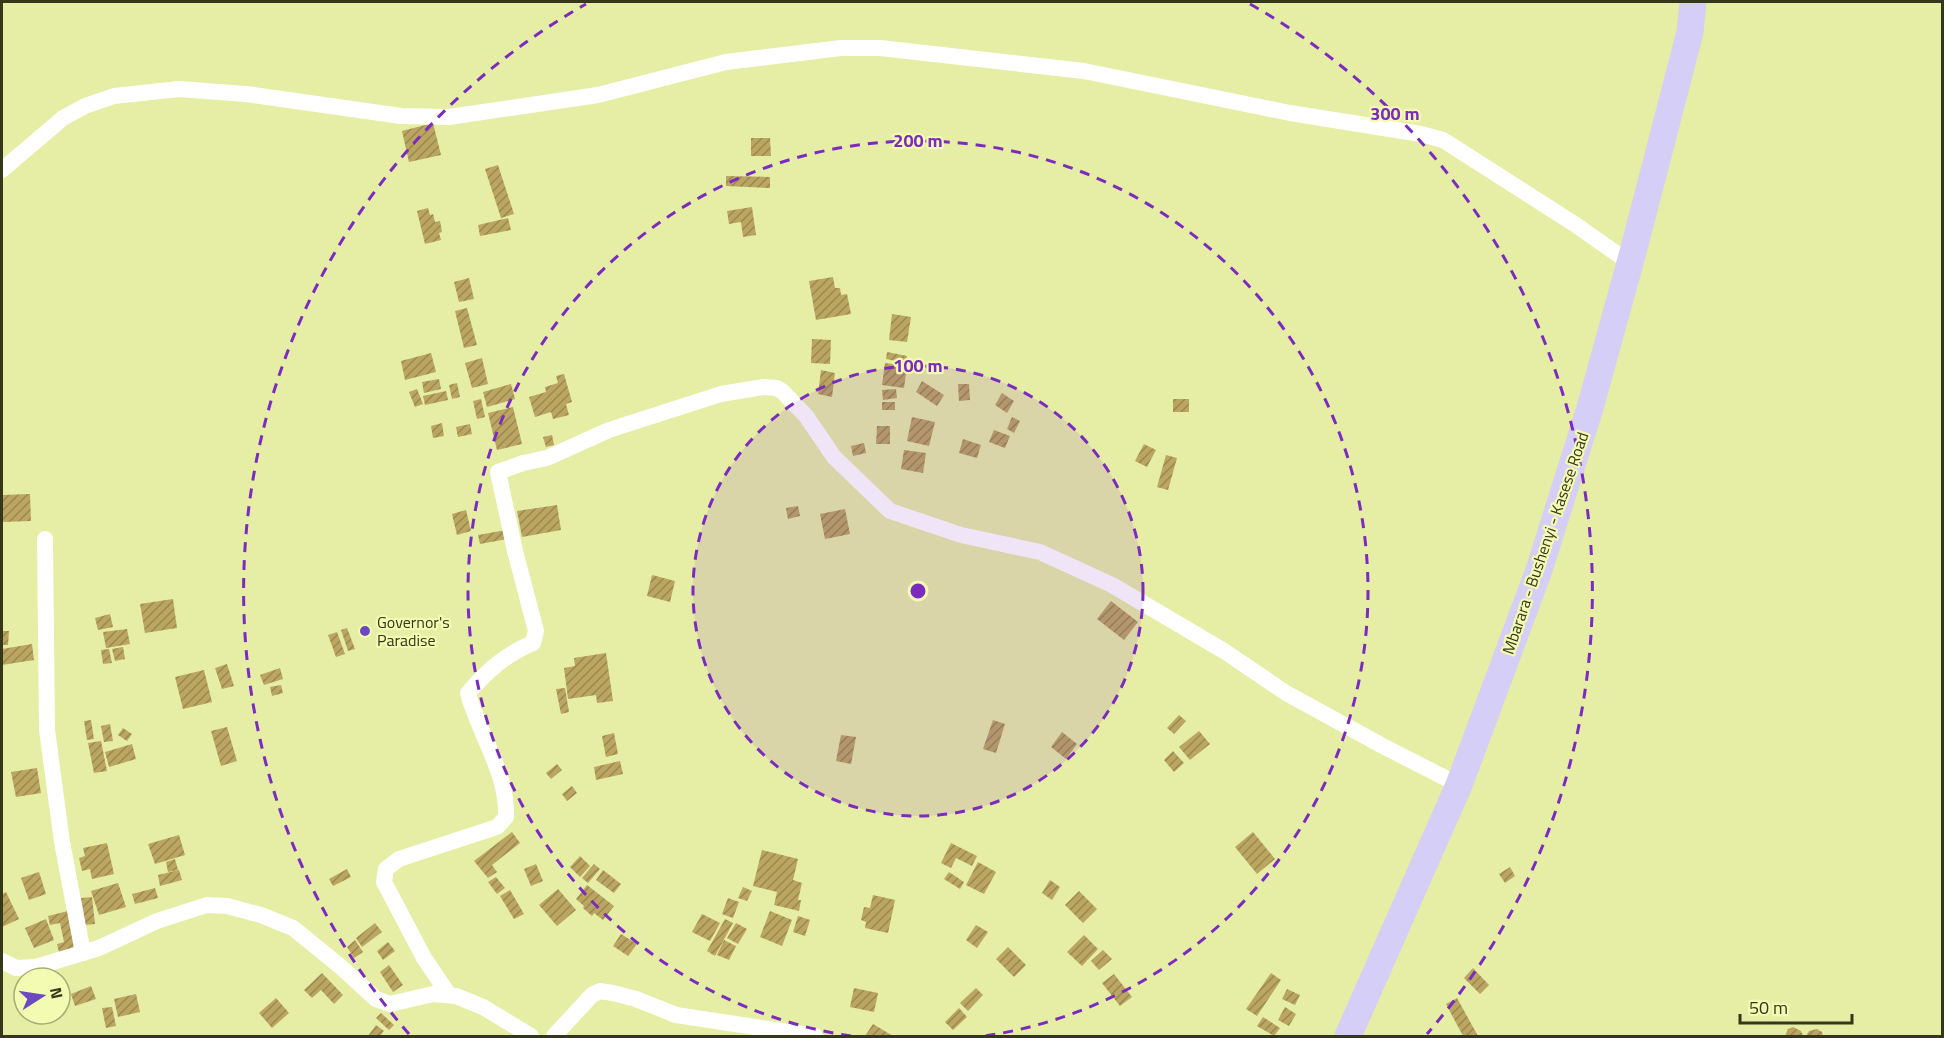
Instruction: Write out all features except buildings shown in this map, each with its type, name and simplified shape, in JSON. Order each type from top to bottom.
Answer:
[{"type":"main road","name":"Mbarara - Bushenyi - Kasese Road","points":[[1348,1036],[1459,785],[1539,570],[1590,408],[1630,263],[1690,32],[1693,2]]},
{"type":"main road","name":"Mbarara - Bushenyi - Kasese Road","points":[[1690,32],[1706,2]]},
{"type":"street","points":[[2,170],[63,118],[85,106],[114,96],[179,89],[246,94],[400,116],[448,117],[598,95],[726,62],[830,49],[880,48],[1084,70],[1290,113],[1421,134],[1443,140],[1576,225],[1630,263]]},
{"type":"street","points":[[449,995],[424,958],[384,882],[386,869],[399,859],[497,827],[506,817],[507,801],[490,748],[468,693],[483,675],[512,652],[533,643],[536,631],[515,551],[498,472],[547,458],[609,430],[721,394],[764,387],[777,388],[806,416],[834,457],[890,511],[961,535],[1040,552],[1112,585],[1224,651],[1286,693],[1381,746],[1459,785]]},
{"type":"street","points":[[45,539],[47,730],[62,842],[83,953]]},
{"type":"street","points":[[2,961],[16,968],[36,967],[99,948],[157,921],[207,904],[227,906],[261,915],[293,928],[376,999],[390,1004],[434,994],[456,996],[483,1007],[531,1036]]},
{"type":"street","points":[[554,1036],[592,995],[600,991],[636,999],[676,1015],[815,1036]]},
{"type":"place","name":"Governor's Paradise","points":[[365,631]]}]
